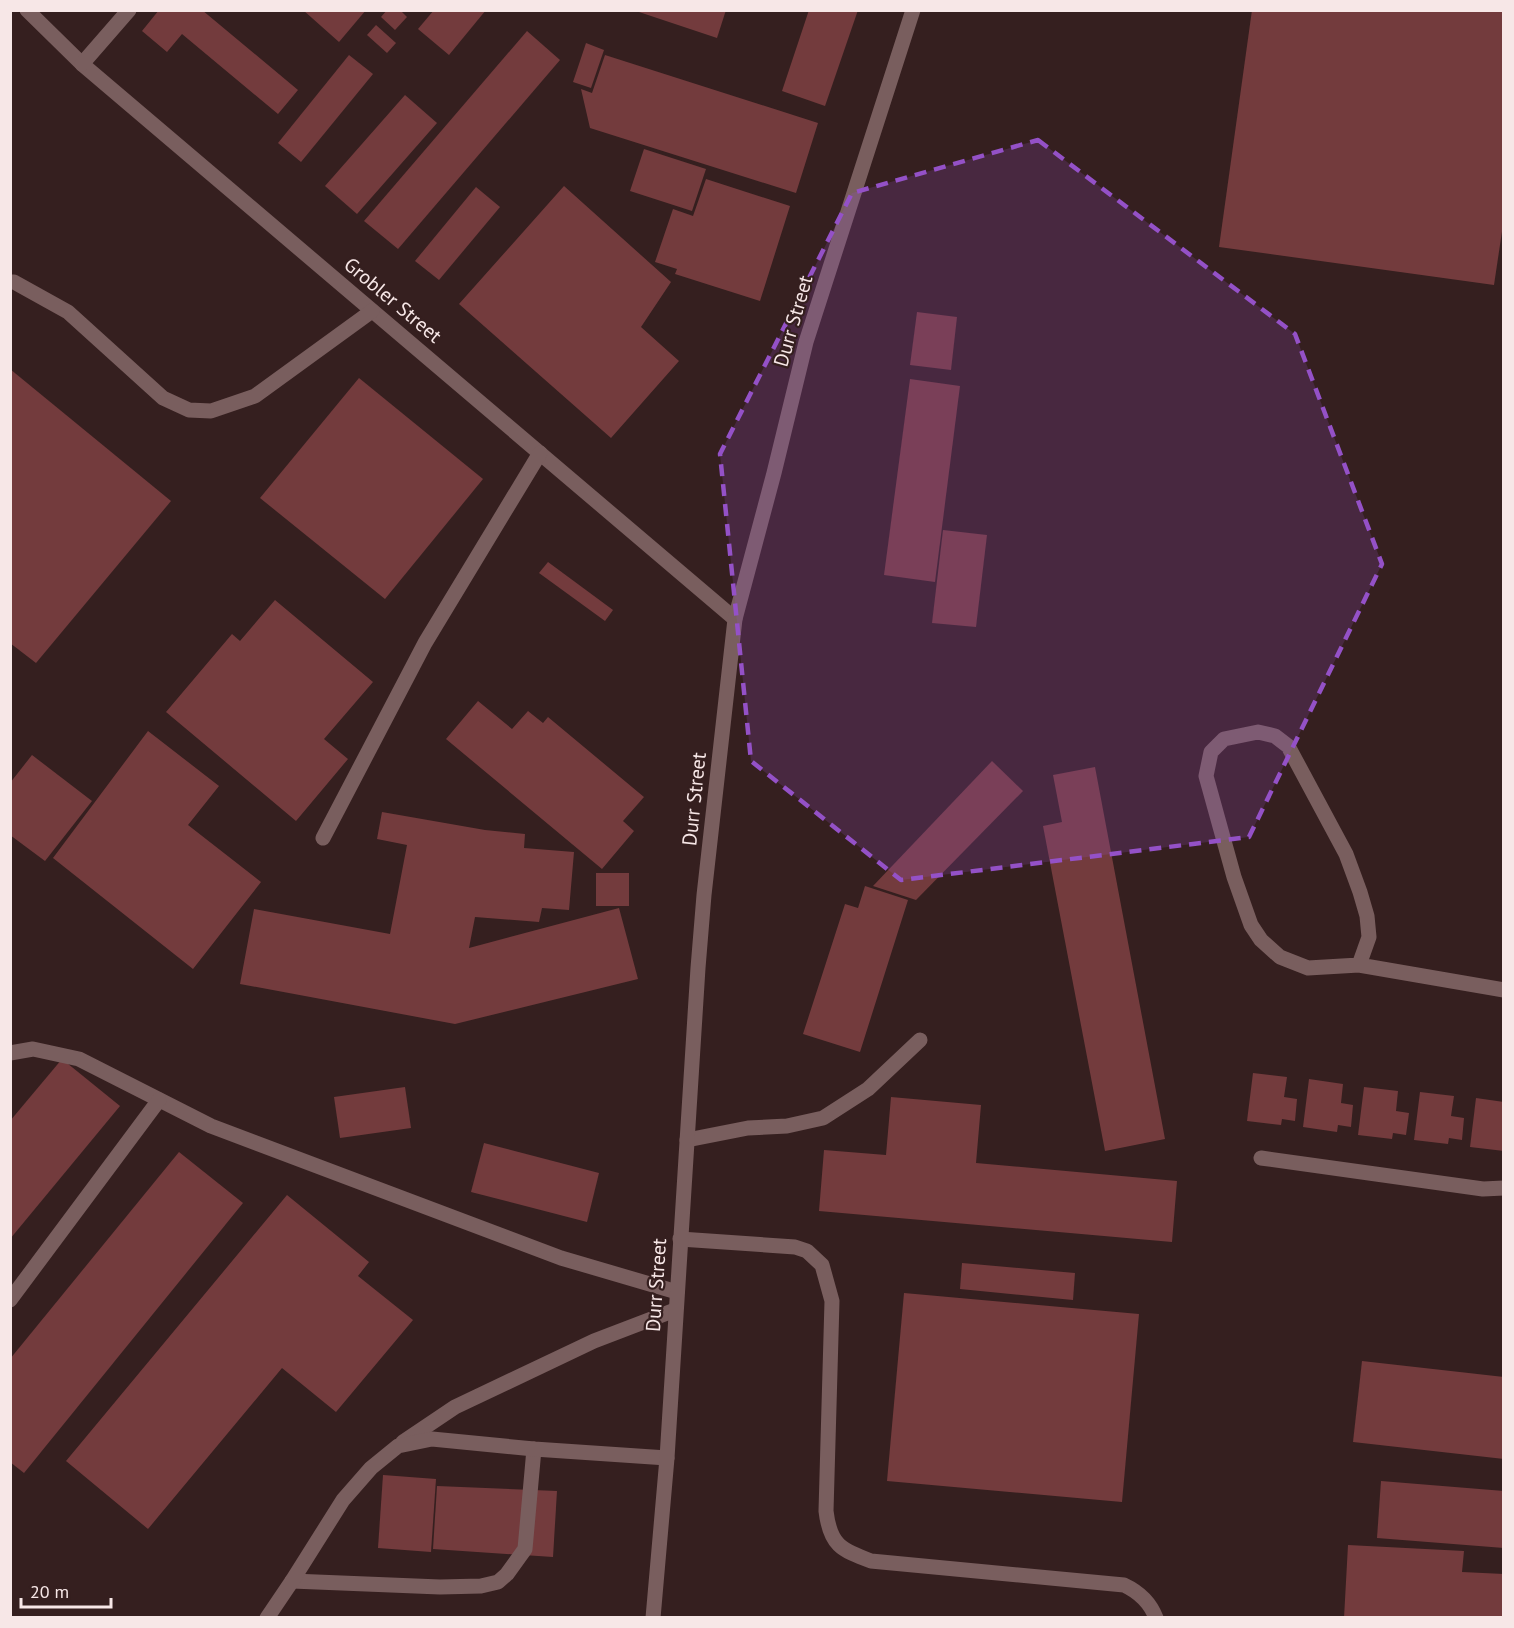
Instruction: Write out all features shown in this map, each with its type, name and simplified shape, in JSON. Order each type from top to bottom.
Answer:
[{"type":"street","name":"Grobler Street","points":[[27,10],[82,64],[735,619]]},
{"type":"street","points":[[82,64],[129,10]]},
{"type":"street","name":"Durr Street","points":[[653,1617],[667,1458],[704,895],[735,619],[806,342],[913,10]]},
{"type":"street","points":[[10,282],[14,282],[68,312],[163,398],[189,410],[211,411],[255,396],[372,310]]},
{"type":"street","points":[[323,838],[425,643],[540,453]]},
{"type":"street","points":[[1359,964],[1369,937],[1367,916],[1360,892],[1346,854],[1288,746],[1275,736],[1258,732],[1224,739],[1211,752],[1206,776],[1234,877],[1251,925],[1261,940],[1280,957],[1308,968],[1359,964],[1503,990]]},
{"type":"street","points":[[687,1140],[748,1128],[787,1126],[822,1118],[868,1089],[920,1040]]},
{"type":"street","points":[[10,1053],[33,1050],[79,1059],[211,1126],[550,1254],[677,1292]]},
{"type":"street","points":[[10,1300],[159,1100]]},
{"type":"street","points":[[1261,1158],[1483,1189],[1503,1188]]},
{"type":"street","points":[[680,1239],[795,1246],[807,1251],[822,1265],[832,1301],[826,1512],[827,1527],[834,1542],[849,1553],[871,1561],[1124,1585],[1136,1590],[1152,1606],[1156,1617]]},
{"type":"street","points":[[267,1617],[343,1500],[371,1468],[398,1446],[455,1407],[594,1341],[675,1310]]},
{"type":"street","points":[[398,1446],[432,1439],[667,1458]]},
{"type":"street","points":[[292,1581],[440,1587],[481,1586],[498,1582],[507,1574],[525,1549],[534,1449]]},
{"type":"highlighted area","points":[[1038,140],[1295,334],[1382,564],[1249,837],[901,880],[751,761],[720,454],[852,193]]},
{"type":"building","points":[[159,10],[202,10],[298,90],[278,114],[182,34],[167,52],[142,31]]},
{"type":"building","points":[[303,10],[366,10],[339,42]]},
{"type":"building","points":[[387,10],[400,10],[407,17],[395,30],[381,17]]},
{"type":"building","points":[[434,10],[486,10],[449,55],[418,29]]},
{"type":"building","points":[[633,10],[726,10],[717,38]]},
{"type":"building","points":[[809,10],[858,10],[825,106],[782,91]]},
{"type":"building","points":[[1252,10],[1504,10],[1504,218],[1494,285],[1219,247]]},
{"type":"building","points":[[376,25],[396,43],[387,53],[367,35]]},
{"type":"building","points":[[527,31],[560,60],[398,249],[364,221]]},
{"type":"building","points":[[586,43],[604,50],[591,88],[573,82]]},
{"type":"building","points":[[349,55],[373,74],[301,162],[278,143]]},
{"type":"building","points":[[605,55],[818,123],[796,193],[590,128],[581,89],[592,93]]},
{"type":"building","points":[[405,95],[437,123],[357,214],[325,186]]},
{"type":"building","points":[[644,149],[706,169],[692,211],[630,191]]},
{"type":"building","points":[[706,179],[790,206],[760,301],[675,274],[677,269],[655,262],[673,209],[693,216]]},
{"type":"building","points":[[564,186],[671,282],[641,327],[679,361],[611,438],[459,304]]},
{"type":"building","points":[[476,187],[500,207],[439,280],[415,261]]},
{"type":"building","points":[[917,312],[957,317],[951,370],[910,365]]},
{"type":"building","points":[[10,369],[171,501],[36,663],[10,643]]},
{"type":"building","points":[[359,378],[483,479],[385,599],[260,498]]},
{"type":"building","points":[[910,379],[960,386],[935,582],[884,575]]},
{"type":"building","points":[[943,530],[987,535],[976,627],[932,623]]},
{"type":"building","points":[[548,562],[613,610],[605,621],[539,573]]},
{"type":"building","points":[[275,600],[373,682],[324,739],[348,759],[296,821],[166,712],[232,634],[240,641]]},
{"type":"building","points":[[478,701],[512,729],[528,711],[543,723],[548,717],[644,797],[623,821],[634,831],[602,869],[446,739]]},
{"type":"building","points":[[148,731],[219,786],[188,825],[261,882],[193,969],[53,858]]},
{"type":"building","points":[[32,755],[92,801],[45,861],[10,835],[10,783]]},
{"type":"building","points":[[992,761],[1023,791],[916,900],[873,886]]},
{"type":"building","points":[[1095,767],[1165,1139],[1105,1151],[1043,826],[1062,822],[1053,775]]},
{"type":"building","points":[[382,812],[485,830],[525,834],[524,848],[574,852],[569,910],[542,908],[539,922],[475,917],[469,948],[619,908],[638,979],[455,1024],[240,984],[254,909],[390,934],[407,845],[377,839]]},
{"type":"building","points":[[596,873],[629,873],[629,906],[596,906]]},
{"type":"building","points":[[865,886],[908,900],[860,1052],[803,1034],[845,904],[858,908]]},
{"type":"building","points":[[62,1059],[120,1106],[10,1239],[10,1121]]},
{"type":"building","points":[[1253,1073],[1287,1077],[1284,1097],[1297,1099],[1295,1121],[1282,1119],[1281,1125],[1247,1121]]},
{"type":"building","points":[[1309,1079],[1343,1084],[1341,1103],[1353,1105],[1351,1127],[1338,1125],[1337,1132],[1303,1127]]},
{"type":"building","points":[[405,1087],[411,1128],[340,1138],[334,1097]]},
{"type":"building","points":[[1364,1087],[1398,1091],[1396,1111],[1409,1113],[1406,1135],[1393,1133],[1392,1139],[1358,1135]]},
{"type":"building","points":[[1420,1092],[1454,1096],[1451,1116],[1464,1118],[1462,1140],[1449,1138],[1448,1144],[1414,1140]]},
{"type":"building","points":[[891,1097],[981,1105],[976,1163],[1177,1181],[1172,1242],[819,1211],[824,1150],[886,1155]]},
{"type":"building","points":[[1476,1098],[1504,1102],[1504,1151],[1470,1147]]},
{"type":"building","points":[[484,1143],[599,1173],[587,1222],[471,1192]]},
{"type":"building","points":[[179,1152],[243,1203],[24,1473],[10,1462],[10,1359]]},
{"type":"building","points":[[287,1195],[369,1262],[358,1276],[413,1320],[336,1412],[282,1368],[148,1529],[66,1461]]},
{"type":"building","points":[[962,1263],[1075,1273],[1073,1300],[960,1289]]},
{"type":"building","points":[[904,1293],[1139,1314],[1122,1502],[887,1481]]},
{"type":"building","points":[[1362,1361],[1504,1377],[1504,1459],[1353,1442]]},
{"type":"building","points":[[383,1475],[436,1479],[431,1552],[378,1548]]},
{"type":"building","points":[[1381,1481],[1504,1491],[1504,1548],[1377,1538]]},
{"type":"building","points":[[437,1486],[557,1491],[553,1557],[433,1549]]},
{"type":"building","points":[[1348,1545],[1464,1551],[1462,1572],[1504,1574],[1504,1618],[1344,1618]]}]
